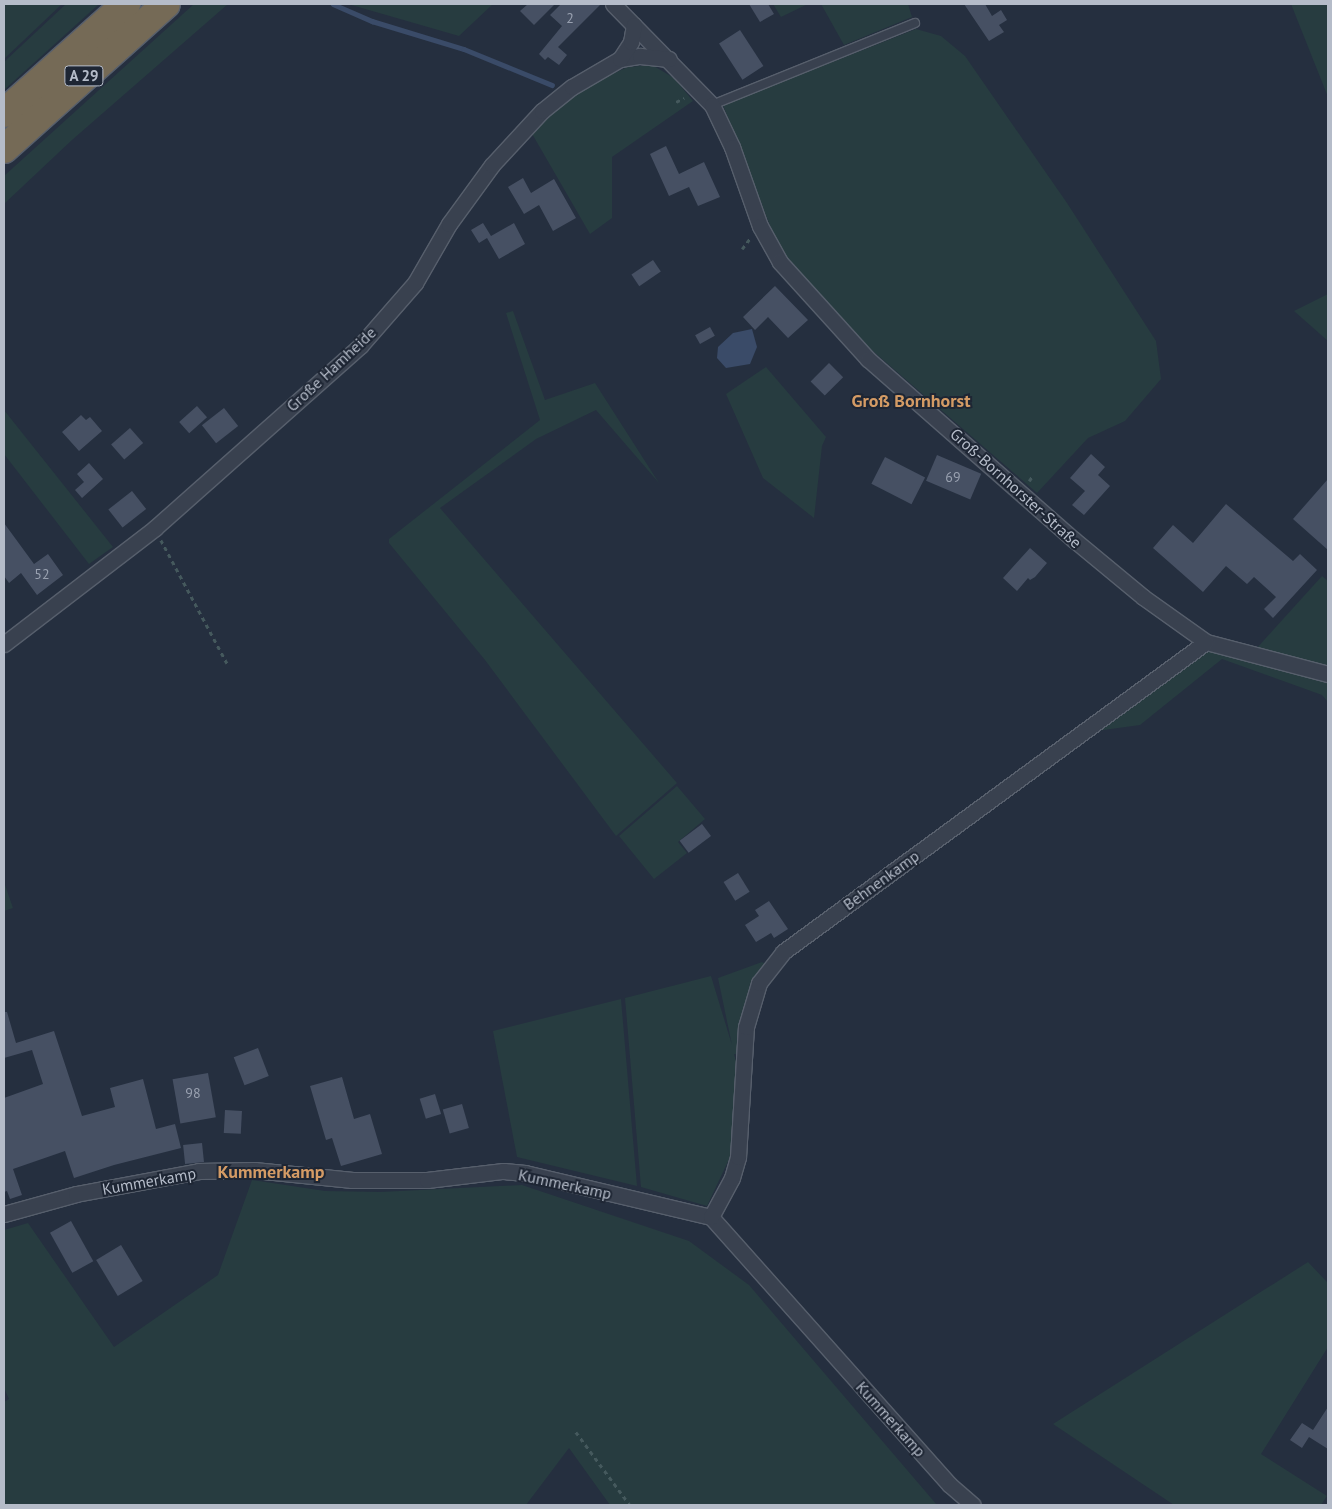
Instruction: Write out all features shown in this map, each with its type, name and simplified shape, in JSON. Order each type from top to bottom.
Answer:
[{"type":"highway","name":"A 29","points":[[4,114],[126,4]]},
{"type":"highway","name":"A 29","points":[[4,149],[166,4]]},
{"type":"street","name":"Groß-Bornhorster-Straße","points":[[614,4],[712,105],[732,147],[760,226],[780,262],[868,359],[1073,539],[1143,597],[1206,642],[1328,674]]},
{"type":"street","points":[[620,59],[631,42],[634,25]]},
{"type":"street","name":"Große Hamheide","points":[[4,644],[155,528],[360,346],[415,282],[449,224],[492,165],[542,111],[572,87],[620,59],[640,56],[669,60]]},
{"type":"street","name":"Behnenkamp","points":[[711,1217],[732,1178],[738,1158],[746,1027],[759,983],[783,952],[1206,642]]},
{"type":"street","name":"Kummerkamp","points":[[4,1214],[76,1194],[199,1171],[254,1170],[352,1180],[427,1180],[503,1171],[525,1173],[711,1217],[950,1484],[973,1505]]},
{"type":"lane","points":[[712,105],[915,23]]},
{"type":"path","points":[[155,528],[228,663]]},
{"type":"path","points":[[576,1432],[630,1505]]},
{"type":"green space","points":[[4,4],[62,4],[4,59]]},
{"type":"green space","points":[[66,4],[99,4],[4,90],[4,62]]},
{"type":"green space","points":[[194,4],[228,4],[72,140],[4,204],[4,176]]},
{"type":"green space","points":[[348,4],[493,4],[459,36]]},
{"type":"green space","points":[[773,4],[808,4],[781,17]]},
{"type":"green space","points":[[821,4],[908,4],[912,17],[844,45]]},
{"type":"green space","points":[[1291,4],[1328,4],[1328,97]]},
{"type":"green space","points":[[916,29],[941,36],[965,56],[1067,203],[1156,341],[1161,379],[1125,421],[1088,438],[1037,493],[867,346],[780,251],[723,105]]},
{"type":"green space","points":[[652,65],[674,78],[693,101],[612,157],[612,218],[590,234],[531,132],[570,93],[628,67]]},
{"type":"green space","points":[[1328,294],[1328,341],[1294,311]]},
{"type":"green space","points":[[513,311],[545,400],[595,383],[659,483],[596,410],[536,439],[440,508],[677,783],[616,836],[485,660],[389,543],[389,539],[540,420],[506,313]]},
{"type":"green space","points":[[766,367],[826,437],[822,446],[814,518],[763,478],[726,394]]},
{"type":"green space","points":[[4,410],[113,547],[89,564],[4,454]]},
{"type":"green space","points":[[1322,576],[1328,581],[1328,670],[1255,650]]},
{"type":"green space","points":[[1207,646],[1328,678],[1328,702],[1322,695],[1222,659],[1140,725],[1096,731]]},
{"type":"green space","points":[[677,786],[705,819],[678,842],[687,853],[654,879],[619,836]]},
{"type":"green space","points":[[4,882],[13,908],[4,911]]},
{"type":"green space","points":[[762,962],[767,965],[750,984],[742,1024],[741,1055],[734,1054],[736,1061],[731,1155],[707,1206],[641,1187],[625,998],[711,976],[732,1045],[718,978]]},
{"type":"green space","points":[[621,999],[637,1186],[517,1157],[493,1031]]},
{"type":"green space","points":[[252,1180],[325,1191],[380,1192],[522,1185],[689,1241],[749,1285],[937,1505],[610,1505],[569,1448],[526,1505],[4,1505],[4,1402],[9,1399],[4,1388],[4,1230],[28,1223],[114,1347],[218,1275]]},
{"type":"green space","points":[[1308,1262],[1328,1283],[1328,1347],[1261,1454],[1327,1496],[1321,1505],[1174,1505],[1053,1424]]},
{"type":"water","points":[[752,329],[757,347],[750,364],[726,368],[717,358],[718,347],[733,333]]},
{"type":"building","points":[[528,4],[555,4],[534,25],[520,11]]},
{"type":"building","points":[[561,4],[601,4],[558,47],[567,55],[559,65],[548,57],[545,60],[539,54],[562,26],[550,15]]},
{"type":"building","points":[[749,4],[768,4],[774,14],[760,22]]},
{"type":"building","points":[[964,4],[985,4],[992,16],[1001,10],[1007,20],[999,25],[1004,32],[989,41]]},
{"type":"building","points":[[740,30],[763,66],[742,80],[719,44]]},
{"type":"building","points":[[666,146],[679,174],[704,162],[720,197],[698,206],[689,187],[669,196],[650,154]]},
{"type":"building","points":[[523,178],[531,193],[554,179],[576,218],[553,231],[539,205],[524,214],[508,187]]},
{"type":"building","points":[[483,223],[491,236],[514,223],[525,244],[499,259],[487,238],[479,243],[471,230]]},
{"type":"building","points":[[653,260],[661,272],[639,286],[631,275]]},
{"type":"building","points":[[775,286],[808,320],[788,338],[768,317],[755,330],[743,317]]},
{"type":"building","points":[[710,327],[715,336],[700,344],[695,335]]},
{"type":"building","points":[[829,363],[843,377],[825,396],[811,381]]},
{"type":"building","points":[[197,406],[207,417],[189,433],[179,422]]},
{"type":"building","points":[[224,408],[238,426],[216,443],[202,425]]},
{"type":"building","points":[[81,415],[86,420],[90,417],[102,431],[79,451],[62,432]]},
{"type":"building","points":[[130,428],[143,443],[124,459],[111,444]]},
{"type":"building","points":[[1091,454],[1105,467],[1098,475],[1110,486],[1084,515],[1072,505],[1085,491],[1070,478]]},
{"type":"building","points":[[937,455],[981,474],[970,500],[926,481]]},
{"type":"building","points":[[885,457],[925,477],[911,504],[871,484]]},
{"type":"building","points":[[89,463],[103,479],[82,498],[75,490],[84,482],[77,474]]},
{"type":"building","points":[[1328,479],[1328,550],[1293,519]]},
{"type":"building","points":[[132,491],[146,509],[123,528],[108,509]]},
{"type":"building","points":[[1226,504],[1293,561],[1300,554],[1317,570],[1273,618],[1264,609],[1276,597],[1254,577],[1247,584],[1226,566],[1203,592],[1153,548],[1173,525],[1193,543]]},
{"type":"building","points":[[4,523],[34,564],[48,554],[63,575],[37,595],[21,573],[9,583],[4,576]]},
{"type":"building","points":[[1030,548],[1047,563],[1035,577],[1030,580],[1028,578],[1017,591],[1003,578]]},
{"type":"building","points":[[702,824],[711,836],[689,853],[680,841]]},
{"type":"building","points":[[738,873],[750,892],[735,901],[724,882]]},
{"type":"building","points":[[769,901],[788,929],[774,938],[771,933],[756,942],[745,925],[759,916],[755,910]]},
{"type":"building","points":[[4,1012],[7,1012],[16,1043],[54,1031],[82,1116],[115,1107],[110,1088],[143,1079],[156,1129],[175,1124],[181,1148],[114,1165],[74,1178],[65,1151],[13,1169],[22,1195],[10,1199],[7,1191],[4,1192],[4,1098],[43,1084],[32,1050],[4,1058]]},
{"type":"building","points":[[258,1048],[269,1076],[244,1085],[234,1057]]},
{"type":"building","points":[[208,1073],[216,1117],[180,1124],[173,1079]]},
{"type":"building","points":[[342,1077],[354,1119],[370,1114],[382,1154],[341,1166],[332,1138],[326,1140],[310,1086]]},
{"type":"building","points":[[435,1094],[441,1114],[426,1119],[420,1099]]},
{"type":"building","points":[[462,1104],[469,1128],[450,1134],[443,1110]]},
{"type":"building","points":[[225,1110],[242,1111],[241,1134],[224,1133]]},
{"type":"building","points":[[202,1143],[204,1162],[185,1164],[183,1145]]},
{"type":"building","points":[[71,1221],[93,1261],[72,1273],[50,1233]]},
{"type":"building","points":[[121,1245],[143,1281],[118,1296],[96,1260]]},
{"type":"building","points":[[1328,1407],[1328,1449],[1309,1437],[1302,1448],[1290,1440],[1302,1423],[1313,1430]]},
{"type":"waterway","points":[[333,4],[372,21],[464,49],[552,85]]},
{"type":"district","name":"Groß Bornhorst","points":[[911,401]]},
{"type":"district","name":"Kummerkamp","points":[[271,1172]]}]
